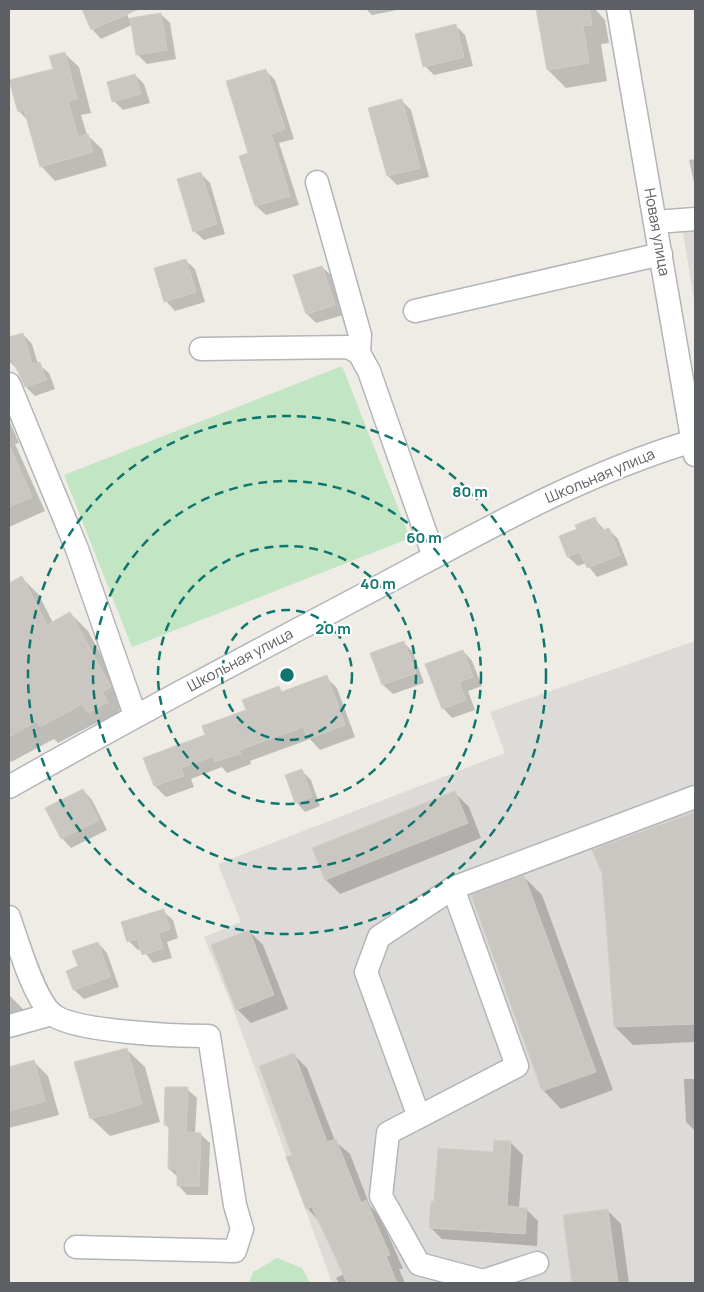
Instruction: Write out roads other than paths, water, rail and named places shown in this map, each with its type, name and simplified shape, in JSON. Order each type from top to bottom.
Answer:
[{"type":"street","name":"Новая улица","points":[[618,9],[693,437]]},
{"type":"street","points":[[317,182],[360,335],[359,353]]},
{"type":"street","points":[[656,222],[695,220]]},
{"type":"street","points":[[414,311],[661,254]]},
{"type":"street","points":[[202,349],[348,347],[359,353],[369,370],[434,557]]},
{"type":"street","points":[[9,384],[77,549],[135,715]]},
{"type":"street","name":"Школьная улица","points":[[9,787],[135,715],[526,507],[642,456],[693,437]]},
{"type":"street","points":[[419,1117],[366,972],[379,937],[453,888],[695,797]]},
{"type":"street","points":[[453,888],[517,1066],[388,1133],[381,1196],[419,1264],[482,1281],[537,1263]]},
{"type":"street","points":[[9,917],[14,946],[39,996],[52,1014],[83,1025],[169,1036],[208,1036],[235,1205],[242,1229],[235,1251],[76,1247]]},
{"type":"street","points":[[9,1026],[52,1014]]}]
